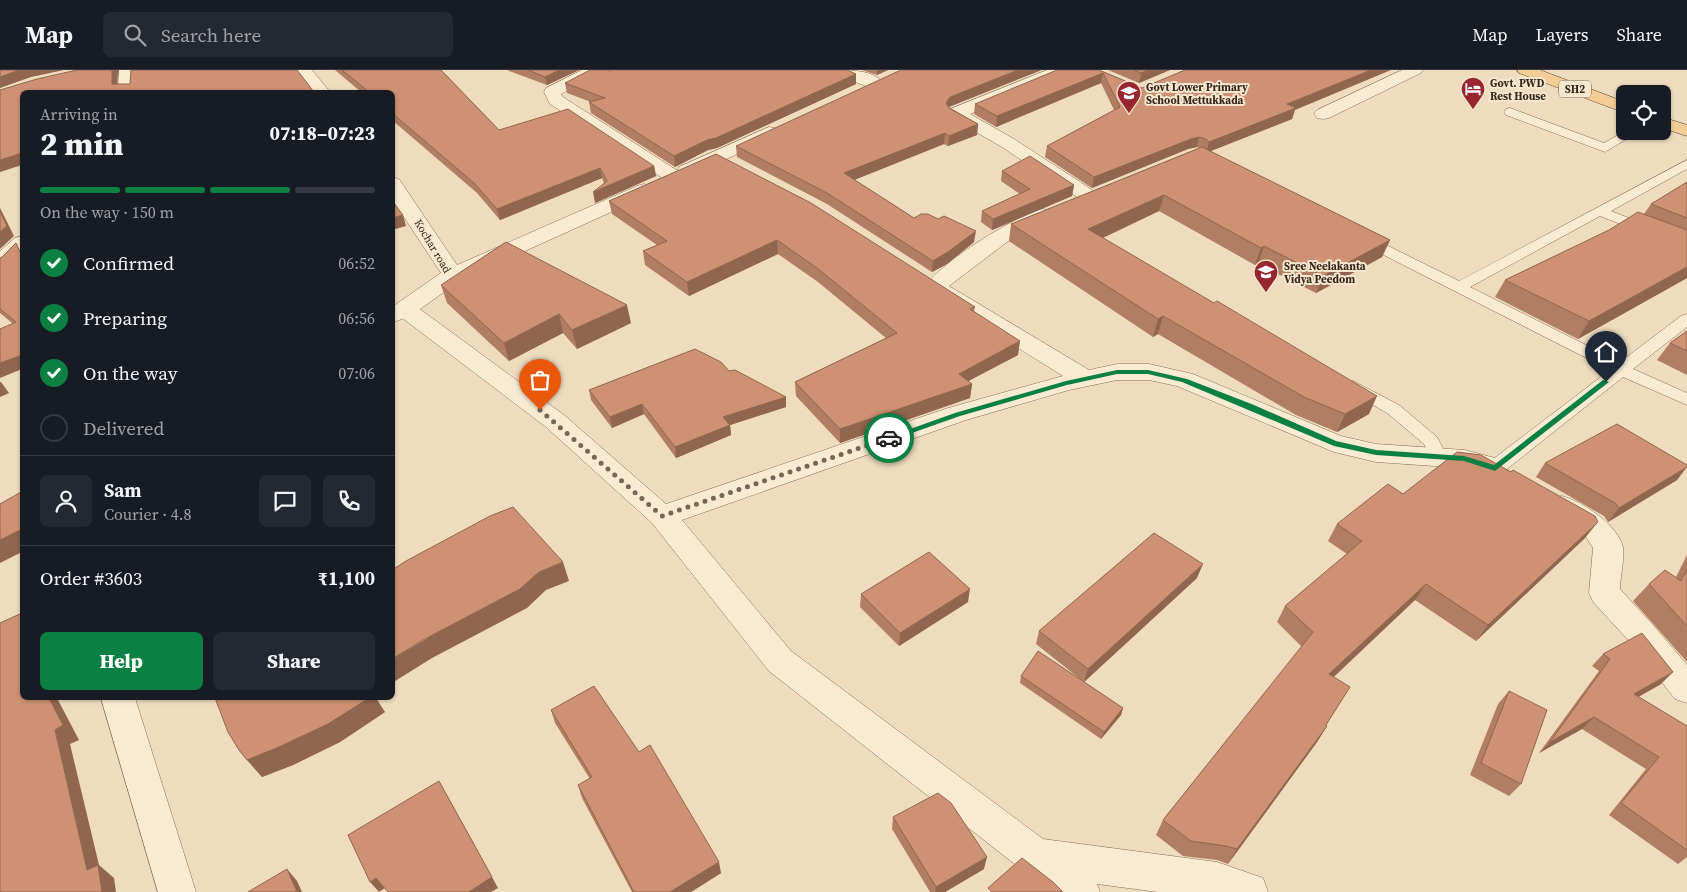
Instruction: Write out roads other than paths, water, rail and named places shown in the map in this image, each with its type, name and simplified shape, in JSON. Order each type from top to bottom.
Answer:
[{"type":"main road","name":"SH2","points":[[1525,70],[1616,105]]},
{"type":"main road","points":[[1671,125],[1687,130]]},
{"type":"street","points":[[126,90],[127,70]]},
{"type":"street","points":[[303,70],[320,90]]},
{"type":"street","points":[[597,70],[562,85],[552,92],[556,100],[674,177]]},
{"type":"street","points":[[843,70],[883,80],[851,94]]},
{"type":"street","points":[[1060,70],[956,113],[1099,193],[1005,232],[928,281],[1086,379]]},
{"type":"street","points":[[1323,114],[1414,70]]},
{"type":"street","points":[[452,275],[674,177],[784,125]]},
{"type":"street","points":[[716,156],[742,170]]},
{"type":"street","name":"Kochar road","points":[[395,187],[452,275],[399,312]]},
{"type":"street","points":[[0,262],[20,244]]},
{"type":"street","points":[[399,312],[555,421],[662,516],[780,661],[1081,892]]},
{"type":"street","points":[[662,516],[957,414],[1117,372],[1148,372],[1184,380],[1334,443],[1376,453],[1464,458],[1518,481],[1593,525],[1608,547],[1604,593],[1642,634],[1687,689]]},
{"type":"street","points":[[119,700],[177,892]]},
{"type":"street","points":[[1035,857],[1217,881],[1250,892]]},
{"type":"lane","points":[[1510,112],[1605,148],[1619,140]]},
{"type":"lane","points":[[1458,288],[1687,164]]},
{"type":"lane","points":[[1599,211],[1687,246]]},
{"type":"lane","points":[[1353,234],[1621,370],[1687,399]]},
{"type":"lane","points":[[1518,481],[1621,370],[1687,319]]},
{"type":"lane","points":[[1342,380],[1393,409],[1431,441],[1439,458]]},
{"type":"place","name":"Govt. PWD Rest House","points":[[1473,110]]},
{"type":"place","name":"Govt Lower Primary School Mettukkada","points":[[1129,114]]},
{"type":"place","name":"Sree Neelakanta Vidya Peedom","points":[[1266,293]]}]
